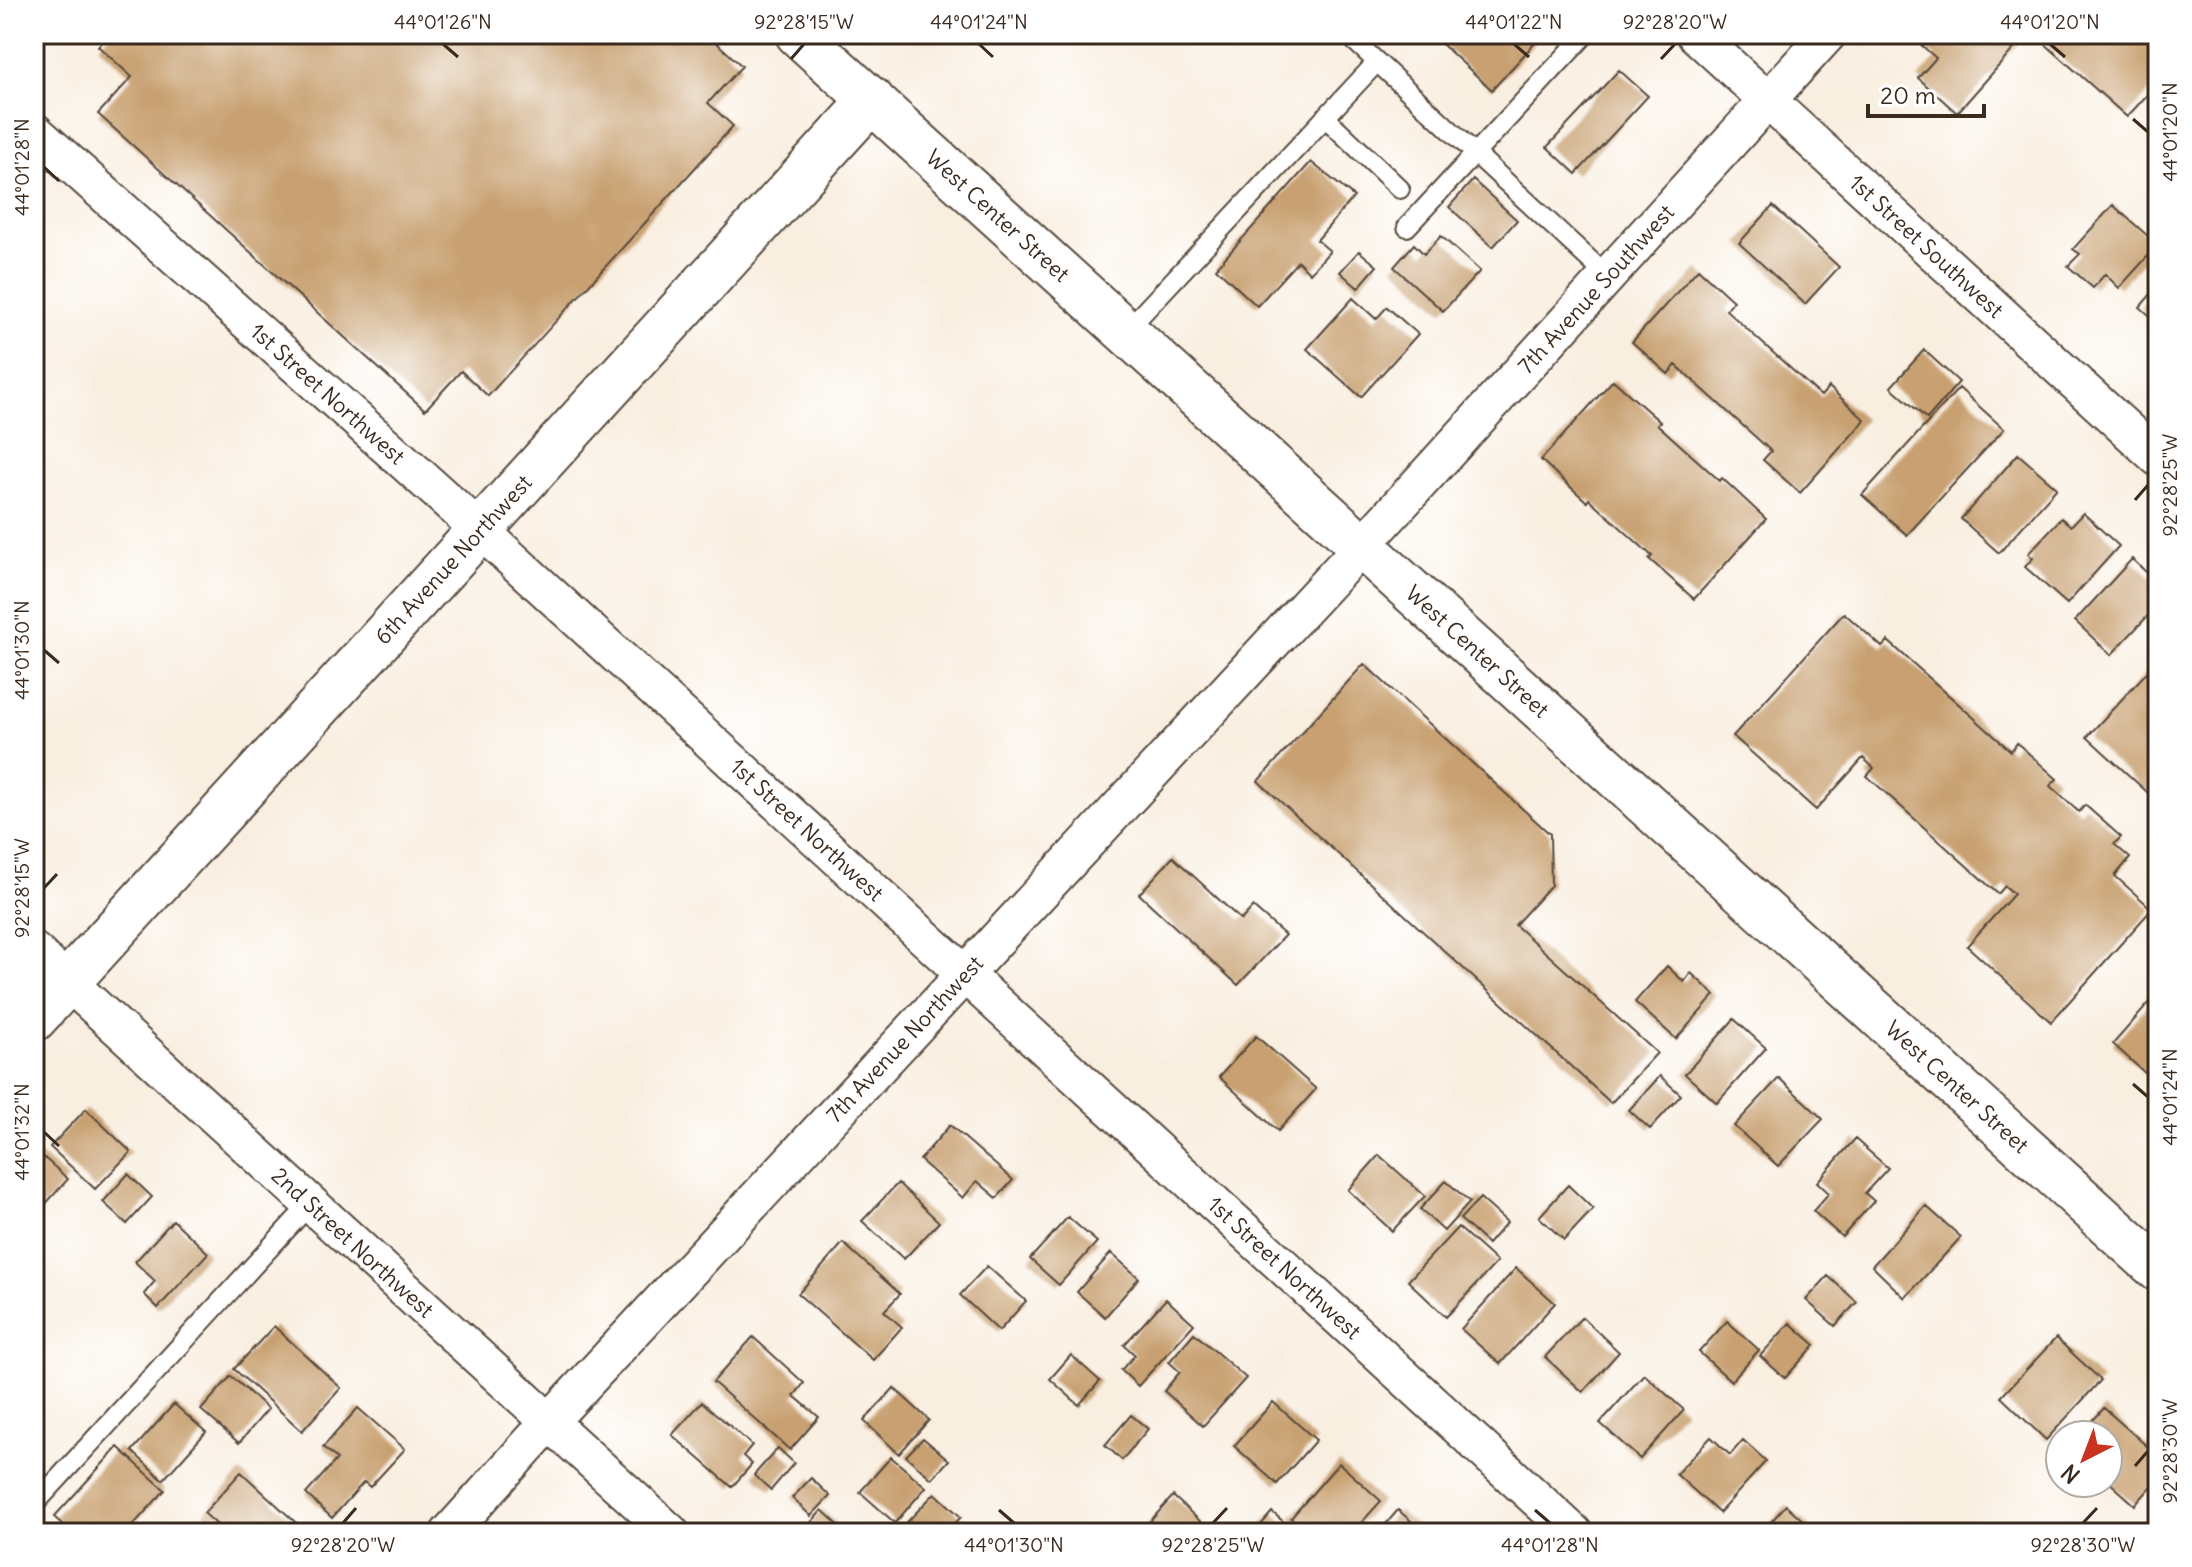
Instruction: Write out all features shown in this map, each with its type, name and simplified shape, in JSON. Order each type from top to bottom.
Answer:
[{"type":"street","name":"West Center Street","points":[[798,34],[2158,1269]]},
{"type":"street","name":"1st Street Southwest","points":[[1695,34],[2158,458]]},
{"type":"street","name":"7th Avenue Southwest","points":[[1363,545],[1828,34]]},
{"type":"street","name":"6th Avenue Northwest","points":[[34,1019],[872,100]]},
{"type":"street","name":"1st Street Northwest","points":[[34,131],[479,529],[1574,1533]]},
{"type":"street","name":"7th Avenue Northwest","points":[[449,1533],[1363,545]]},
{"type":"street","name":"2nd Street Northwest","points":[[34,951],[671,1533]]},
{"type":"lane","points":[[1347,34],[1607,276]]},
{"type":"lane","points":[[1407,227],[1586,34]]},
{"type":"lane","points":[[1126,331],[1377,62]]},
{"type":"lane","points":[[1325,117],[1400,189]]},
{"type":"lane","points":[[34,1505],[310,1204]]},
{"type":"building","points":[[110,34],[707,34],[742,66],[708,103],[733,126],[488,396],[461,371],[425,410],[98,114],[132,77],[98,46]]},
{"type":"building","points":[[1431,34],[1543,34],[1492,90]]},
{"type":"building","points":[[1917,34],[2027,34],[1957,113],[1918,78],[1936,58],[1913,38]]},
{"type":"building","points":[[2034,34],[2158,34],[2158,83],[2127,117]]},
{"type":"building","points":[[1619,70],[1648,96],[1576,174],[1547,147]]},
{"type":"building","points":[[1311,162],[1354,197],[1317,240],[1330,251],[1310,273],[1298,261],[1257,306],[1216,268]]},
{"type":"building","points":[[1473,180],[1517,220],[1493,247],[1449,207]]},
{"type":"building","points":[[2113,205],[2158,245],[2119,288],[2105,274],[2093,288],[2068,266],[2080,254],[2073,249]]},
{"type":"building","points":[[1773,206],[1839,267],[1805,304],[1739,243]]},
{"type":"building","points":[[1441,236],[1480,271],[1443,311],[1394,267],[1414,244],[1424,254]]},
{"type":"building","points":[[1359,251],[1377,266],[1358,288],[1340,272]]},
{"type":"building","points":[[1698,269],[1733,301],[1726,310],[1821,396],[1829,387],[1865,420],[1800,493],[1763,460],[1771,451],[1676,365],[1668,374],[1632,342]]},
{"type":"building","points":[[2158,286],[2158,323],[2140,307]]},
{"type":"building","points":[[1353,298],[1376,319],[1387,307],[1418,334],[1361,397],[1307,349]]},
{"type":"building","points":[[1924,350],[1959,382],[1927,419],[1891,387]]},
{"type":"building","points":[[1613,380],[1660,422],[1657,424],[1766,519],[1694,599],[1649,559],[1652,556],[1541,460]]},
{"type":"building","points":[[1959,388],[2004,429],[1907,535],[1862,495]]},
{"type":"building","points":[[2018,454],[2057,488],[1999,553],[1961,519]]},
{"type":"building","points":[[2083,513],[2119,546],[2067,604],[2025,567],[2033,558],[2028,554],[2061,518],[2071,526]]},
{"type":"building","points":[[2132,559],[2158,583],[2158,605],[2111,655],[2075,621]]},
{"type":"building","points":[[1844,613],[1882,647],[1888,641],[2011,751],[2017,743],[2057,779],[2050,786],[2079,812],[2085,805],[2121,837],[2114,844],[2130,858],[2115,876],[2152,909],[2051,1022],[1967,946],[2014,894],[2005,886],[1998,894],[1867,776],[1874,768],[1863,758],[1816,810],[1733,736]]},
{"type":"building","points":[[2158,660],[2158,802],[2087,737]]},
{"type":"building","points":[[1364,664],[1550,834],[1551,885],[1515,925],[1657,1053],[1611,1103],[1258,781]]},
{"type":"building","points":[[1173,857],[1241,920],[1253,907],[1285,935],[1238,985],[1139,894]]},
{"type":"building","points":[[1667,966],[1684,982],[1691,973],[1715,995],[1676,1039],[1635,1002]]},
{"type":"building","points":[[2158,993],[2158,1085],[2113,1044]]},
{"type":"building","points":[[1734,1019],[1766,1048],[1717,1103],[1685,1074]]},
{"type":"building","points":[[1256,1036],[1316,1089],[1278,1131],[1219,1077]]},
{"type":"building","points":[[1660,1076],[1681,1095],[1650,1129],[1629,1110]]},
{"type":"building","points":[[1779,1078],[1823,1119],[1778,1166],[1734,1126]]},
{"type":"building","points":[[86,1109],[131,1152],[95,1189],[50,1147]]},
{"type":"building","points":[[950,1125],[1013,1180],[997,1198],[977,1181],[963,1198],[920,1160]]},
{"type":"building","points":[[1855,1139],[1888,1168],[1865,1193],[1874,1201],[1842,1237],[1813,1211],[1829,1193],[1817,1182]]},
{"type":"building","points":[[40,1154],[68,1179],[34,1217],[34,1161]]},
{"type":"building","points":[[1379,1155],[1425,1196],[1392,1231],[1348,1190]]},
{"type":"building","points":[[128,1174],[152,1197],[127,1224],[103,1202]]},
{"type":"building","points":[[1446,1181],[1470,1202],[1444,1231],[1420,1209]]},
{"type":"building","points":[[898,1183],[939,1222],[904,1259],[862,1221]]},
{"type":"building","points":[[1568,1185],[1593,1209],[1564,1240],[1539,1217]]},
{"type":"building","points":[[1480,1198],[1507,1222],[1488,1244],[1460,1219]]},
{"type":"building","points":[[1926,1206],[1961,1237],[1905,1298],[1872,1266]]},
{"type":"building","points":[[1068,1217],[1097,1242],[1059,1285],[1030,1259]]},
{"type":"building","points":[[173,1220],[208,1253],[158,1308],[144,1294],[155,1281],[135,1262]]},
{"type":"building","points":[[1458,1227],[1497,1262],[1446,1317],[1408,1281]]},
{"type":"building","points":[[843,1243],[900,1294],[884,1311],[902,1327],[873,1360],[798,1294]]},
{"type":"building","points":[[1111,1253],[1139,1278],[1105,1317],[1077,1292]]},
{"type":"building","points":[[987,1266],[1026,1301],[999,1331],[960,1295]]},
{"type":"building","points":[[1516,1268],[1555,1303],[1500,1364],[1461,1329]]},
{"type":"building","points":[[1828,1276],[1857,1302],[1835,1326],[1806,1300]]},
{"type":"building","points":[[1166,1299],[1194,1324],[1138,1386],[1121,1370],[1135,1355],[1124,1345]]},
{"type":"building","points":[[1582,1317],[1619,1352],[1583,1392],[1545,1357]]},
{"type":"building","points":[[1727,1321],[1759,1350],[1731,1381],[1699,1352]]},
{"type":"building","points":[[1790,1323],[1815,1345],[1785,1378],[1760,1356]]},
{"type":"building","points":[[274,1326],[341,1388],[302,1431],[234,1369]]},
{"type":"building","points":[[1194,1333],[1246,1378],[1203,1426],[1164,1391],[1180,1372],[1169,1362]]},
{"type":"building","points":[[753,1337],[804,1383],[794,1396],[819,1417],[790,1450],[713,1382]]},
{"type":"building","points":[[2056,1338],[2101,1380],[2065,1419],[2044,1419],[2044,1438],[2001,1397]]},
{"type":"building","points":[[1071,1355],[1100,1381],[1079,1405],[1050,1379]]},
{"type":"building","points":[[1644,1374],[1684,1410],[1640,1459],[1600,1423]]},
{"type":"building","points":[[231,1376],[268,1409],[239,1443],[201,1410]]},
{"type":"building","points":[[894,1388],[929,1420],[899,1454],[864,1421]]},
{"type":"building","points":[[702,1402],[752,1445],[743,1456],[752,1464],[732,1487],[672,1435]]},
{"type":"building","points":[[1273,1402],[1316,1440],[1277,1484],[1234,1446]]},
{"type":"building","points":[[174,1404],[206,1432],[163,1480],[132,1451]]},
{"type":"building","points":[[358,1408],[405,1449],[370,1487],[364,1482],[332,1518],[306,1494],[337,1459],[323,1447]]},
{"type":"building","points":[[2104,1408],[2116,1419],[2094,1419]]},
{"type":"building","points":[[1131,1415],[1148,1429],[1122,1460],[1105,1445]]},
{"type":"building","points":[[2124,1426],[2158,1456],[2158,1479],[2135,1505],[2124,1495]]},
{"type":"building","points":[[1711,1437],[1730,1455],[1743,1440],[1766,1461],[1719,1513],[1676,1474]]},
{"type":"building","points":[[923,1438],[949,1460],[932,1479],[906,1456]]},
{"type":"building","points":[[118,1447],[165,1490],[126,1533],[72,1533],[54,1517]]},
{"type":"building","points":[[778,1448],[794,1463],[771,1490],[754,1475]]},
{"type":"building","points":[[891,1457],[926,1487],[895,1523],[860,1492]]},
{"type":"building","points":[[1339,1463],[1381,1501],[1352,1533],[1307,1533],[1291,1518]]},
{"type":"building","points":[[241,1472],[307,1533],[226,1533],[204,1513]]},
{"type":"building","points":[[811,1478],[830,1496],[811,1516],[792,1498]]},
{"type":"building","points":[[935,1493],[961,1517],[946,1533],[918,1533],[907,1522]]},
{"type":"building","points":[[1173,1496],[1203,1524],[1194,1533],[1147,1533],[1143,1529]]},
{"type":"building","points":[[1786,1505],[1817,1533],[1761,1533]]},
{"type":"building","points":[[822,1510],[847,1533],[802,1533]]},
{"type":"building","points":[[1398,1510],[1425,1533],[1378,1533]]},
{"type":"building","points":[[1272,1512],[1291,1528],[1287,1533],[1254,1533]]},
{"type":"building","points":[[40,1525],[49,1533],[34,1533]]}]
